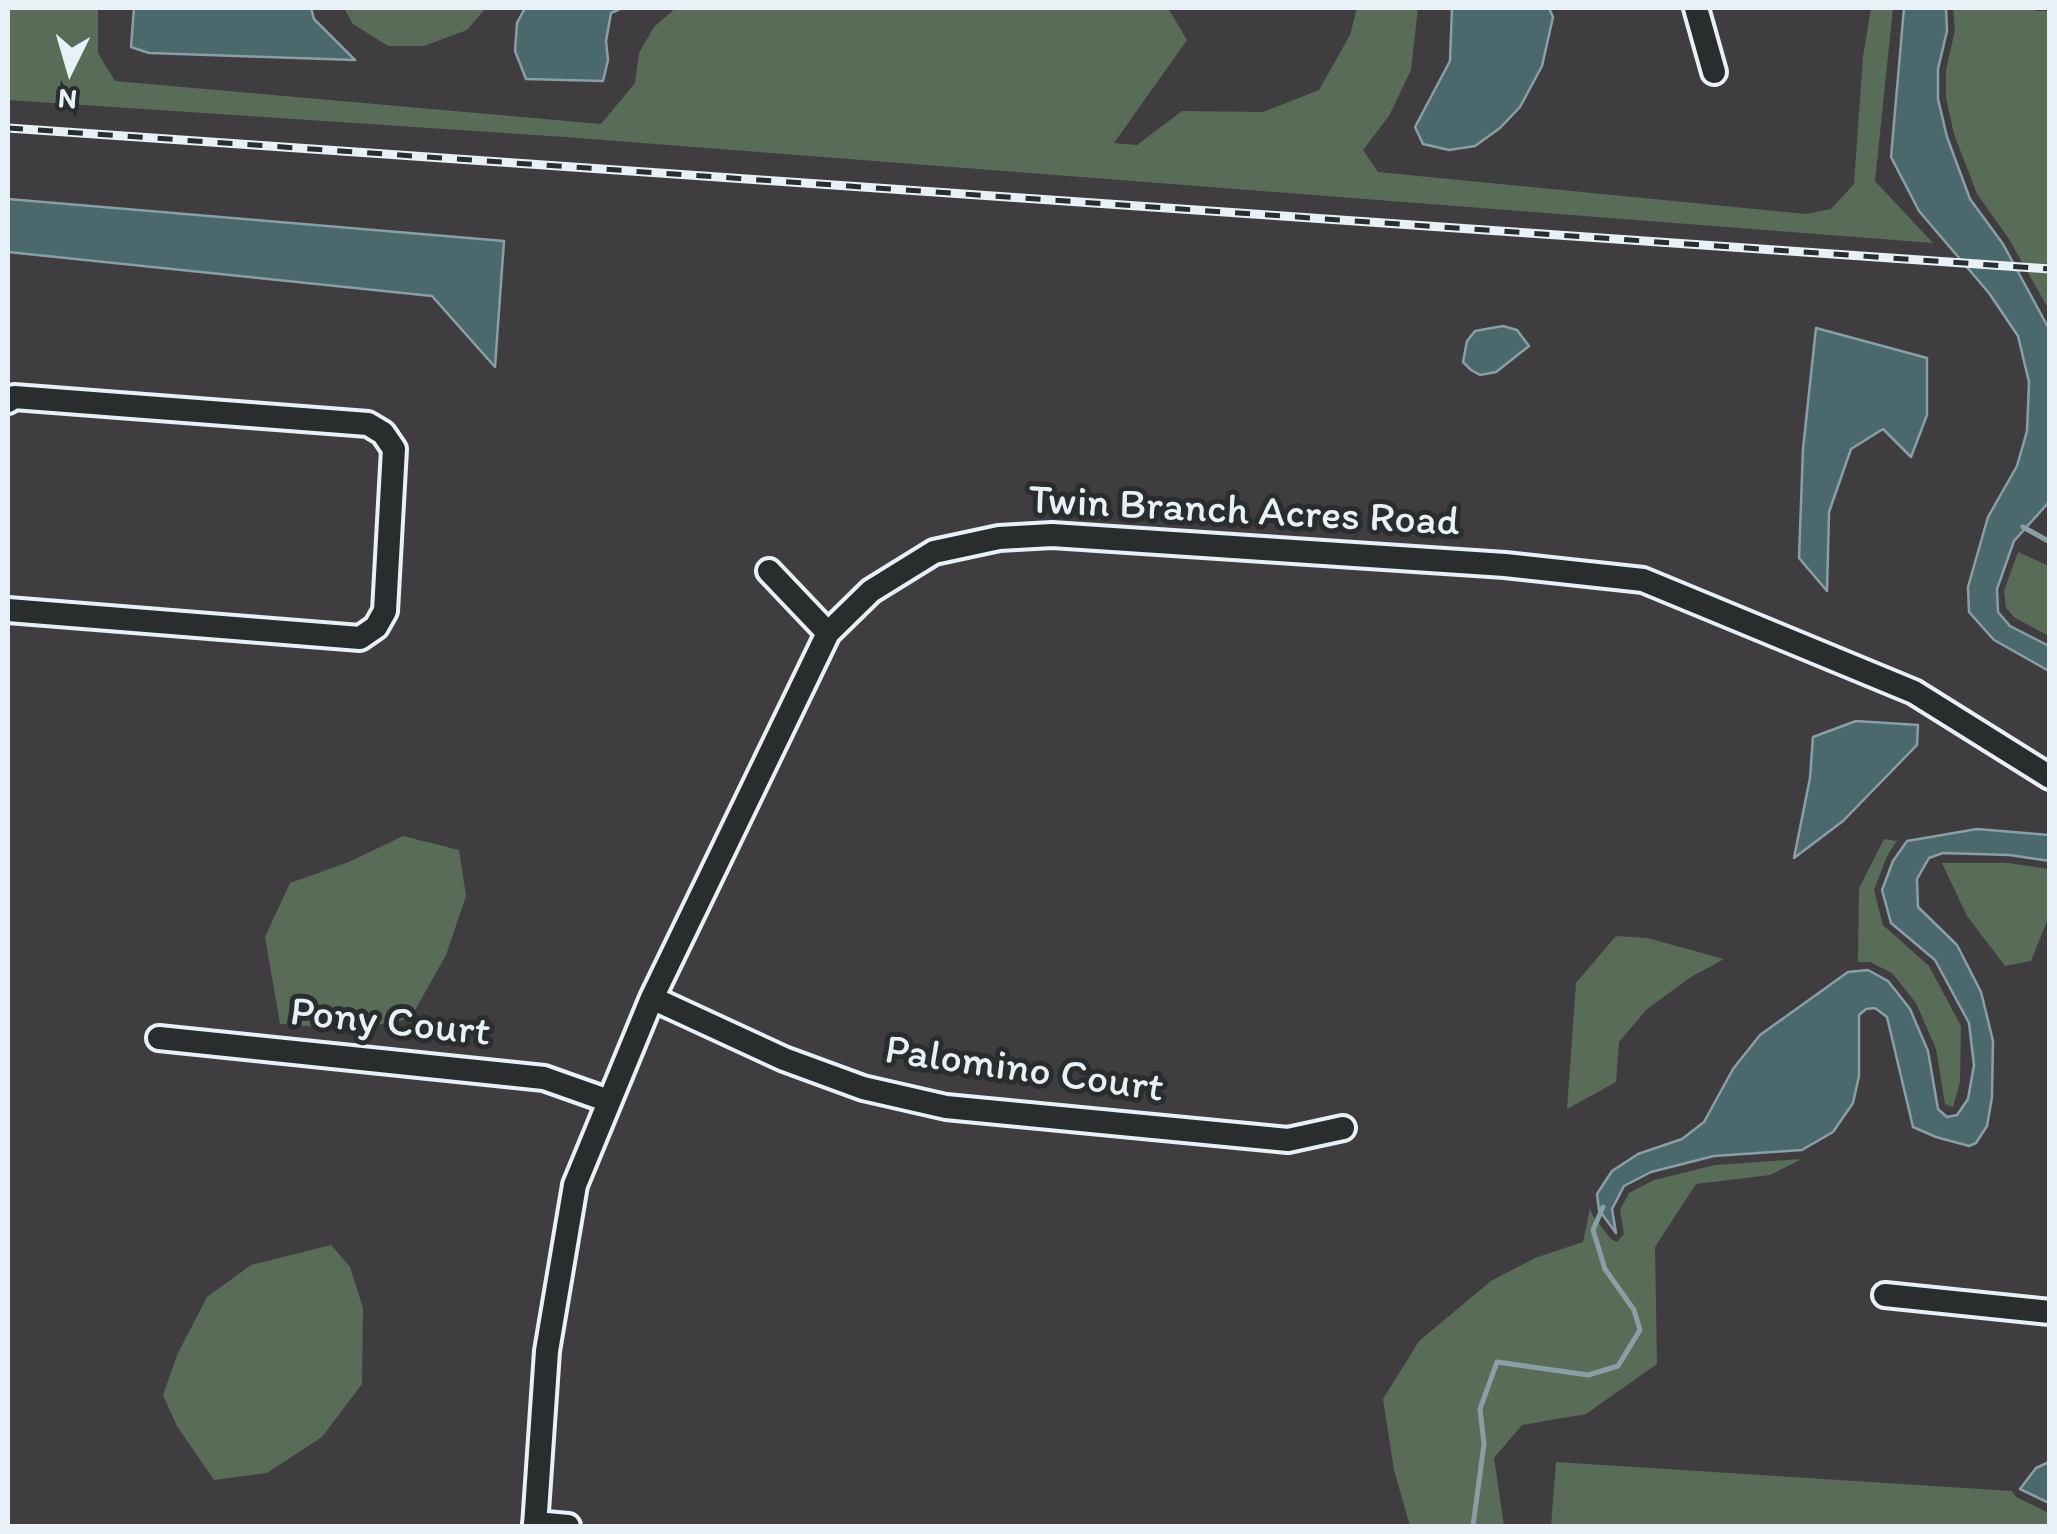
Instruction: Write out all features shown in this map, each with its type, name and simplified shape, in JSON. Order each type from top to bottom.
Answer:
[{"type":"street","points":[[1696,8],[1714,72]]},
{"type":"street","points":[[8,401],[14,397],[368,424],[383,434],[394,449],[384,611],[376,627],[360,638],[8,610]]},
{"type":"street","name":"Twin Branch Acres Road","points":[[535,1524],[547,1350],[575,1184],[609,1101],[652,998],[828,633],[870,591],[934,552],[999,538],[1052,536],[1505,565],[1643,580],[1914,692],[2050,777]]},
{"type":"street","points":[[768,571],[828,633]]},
{"type":"street","name":"Palomino Court","points":[[652,998],[800,1066],[863,1088],[946,1106],[1288,1140],[1343,1128]]},
{"type":"street","name":"Pony Court","points":[[159,1038],[544,1078],[609,1101]]},
{"type":"street","points":[[1885,1295],[2050,1312]]},
{"type":"street","points":[[535,1524],[568,1526]]},
{"type":"green space","points":[[8,8],[98,8],[98,53],[115,81],[601,124],[635,83],[639,53],[654,27],[676,8],[1168,8],[1187,40],[1114,143],[1137,145],[1182,111],[1263,112],[1319,90],[1350,35],[1357,8],[1418,8],[1411,70],[1389,116],[1363,150],[1378,172],[1806,214],[1831,209],[1854,184],[1863,57],[1871,8],[1893,8],[1875,181],[1933,243],[565,137],[8,100]]},
{"type":"green space","points":[[344,8],[486,8],[467,30],[424,46],[388,46],[353,24]]},
{"type":"green space","points":[[1953,8],[2049,11],[2049,310],[2009,239],[1977,194],[1954,134],[1946,98],[1946,70],[1955,30]]},
{"type":"green space","points":[[2018,552],[2049,566],[2049,636],[2015,618],[2006,608],[2004,591]]},
{"type":"green space","points":[[403,836],[459,850],[466,896],[446,955],[410,1019],[352,1029],[280,1024],[265,937],[290,883],[349,862]]},
{"type":"green space","points":[[1884,839],[1897,841],[1874,890],[1883,925],[1929,966],[1961,1026],[1960,1082],[1953,1107],[1945,1104],[1936,1049],[1916,1003],[1892,973],[1870,962],[1858,962],[1859,888]]},
{"type":"green space","points":[[1942,863],[2008,863],[2049,869],[2049,916],[2031,961],[2005,966],[1967,916]]},
{"type":"green space","points":[[1616,936],[1647,938],[1724,959],[1647,1009],[1619,1042],[1616,1082],[1567,1109],[1576,983]]},
{"type":"green space","points":[[1802,1159],[1770,1175],[1696,1184],[1655,1247],[1657,1364],[1586,1414],[1522,1425],[1494,1458],[1504,1526],[1410,1526],[1394,1470],[1383,1399],[1419,1341],[1491,1281],[1535,1258],[1583,1242],[1590,1208],[1617,1242],[1624,1234],[1620,1210],[1629,1193],[1654,1180],[1715,1165]]},
{"type":"green space","points":[[331,1245],[350,1267],[363,1308],[362,1384],[322,1437],[267,1473],[214,1480],[177,1426],[163,1395],[177,1355],[207,1297],[251,1265]]},
{"type":"green space","points":[[1556,1462],[2012,1491],[2016,1497],[2049,1513],[2049,1526],[1551,1526]]},
{"type":"water","points":[[134,8],[311,8],[314,19],[355,60],[149,53],[131,47]]},
{"type":"water","points":[[525,8],[622,8],[611,13],[603,81],[526,79],[515,51],[517,23]]},
{"type":"water","points":[[1452,8],[1549,8],[1553,17],[1542,66],[1520,107],[1475,146],[1449,150],[1423,144],[1415,127],[1450,61]]},
{"type":"water","points":[[1904,8],[1946,8],[1947,31],[1938,69],[1938,99],[1947,137],[1970,199],[2003,244],[2049,329],[2049,502],[2014,541],[1997,589],[1998,612],[2010,626],[2049,646],[2049,671],[1994,640],[1969,612],[1968,587],[1988,517],[2017,466],[2027,431],[2029,382],[2018,336],[1989,293],[1919,211],[1891,157]]},
{"type":"water","points":[[8,199],[504,241],[495,367],[432,296],[8,252]]},
{"type":"water","points":[[1503,326],[1517,330],[1529,346],[1496,372],[1480,375],[1471,370],[1463,362],[1467,341],[1475,331]]},
{"type":"water","points":[[1816,328],[1927,358],[1927,415],[1911,457],[1883,429],[1851,449],[1829,512],[1827,591],[1799,558],[1803,449]]},
{"type":"water","points":[[1856,721],[1918,725],[1917,745],[1843,821],[1794,858],[1810,778],[1813,737]]},
{"type":"water","points":[[1977,829],[2049,835],[2050,861],[1943,853],[1929,858],[1917,879],[1918,907],[1957,945],[1981,992],[1993,1041],[1992,1097],[1987,1126],[1976,1143],[1969,1146],[1913,1127],[1887,1017],[1875,1008],[1866,1009],[1859,1015],[1859,1076],[1853,1103],[1833,1132],[1802,1150],[1714,1156],[1651,1172],[1624,1186],[1612,1209],[1616,1233],[1599,1210],[1597,1194],[1612,1171],[1638,1154],[1682,1139],[1704,1122],[1733,1069],[1760,1035],[1848,972],[1868,970],[1888,981],[1910,1009],[1928,1051],[1938,1109],[1947,1117],[1957,1115],[1968,1099],[1974,1065],[1969,1023],[1935,960],[1891,923],[1882,890],[1893,861],[1907,841]]},
{"type":"water","points":[[2049,1462],[2049,1503],[2020,1489],[2036,1468]]},
{"type":"waterway","points":[[2023,527],[2050,542]]},
{"type":"waterway","points":[[1473,1526],[1484,1444],[1480,1409],[1497,1362],[1588,1375],[1618,1366],[1640,1330],[1634,1310],[1605,1269],[1593,1230],[1603,1207]]},
{"type":"railway","points":[[8,128],[2050,269]]}]
